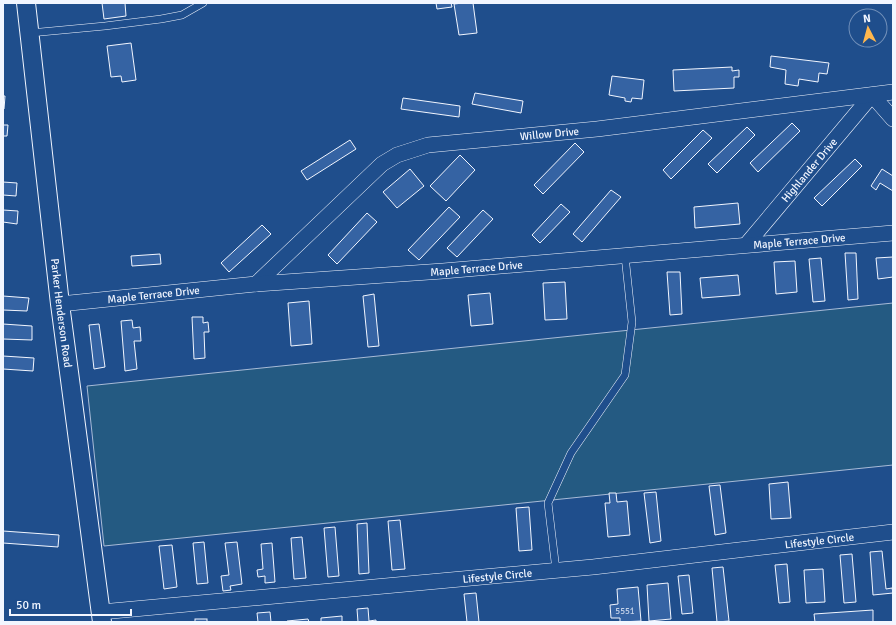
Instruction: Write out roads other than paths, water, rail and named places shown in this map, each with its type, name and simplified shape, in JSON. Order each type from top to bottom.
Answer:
[{"type":"street","name":"Parker Henderson Road","points":[[26,3],[60,304],[101,617]]},
{"type":"street","name":"Willow Drive","points":[[256,284],[382,164],[397,154],[428,145],[597,129],[893,92]]},
{"type":"street","points":[[872,95],[893,119]]},
{"type":"street","name":"Highlander Drive","points":[[746,245],[872,95]]},
{"type":"street","name":"Maple Terrace Drive","points":[[60,304],[256,284],[443,271],[893,233]]},
{"type":"street","name":"Lifestyle Circle","points":[[101,617],[593,567],[893,532]]},
{"type":"lane","points":[[30,33],[161,19],[182,15],[203,3]]},
{"type":"lane","points":[[556,570],[548,503],[571,453],[625,375],[632,322],[625,256]]}]
